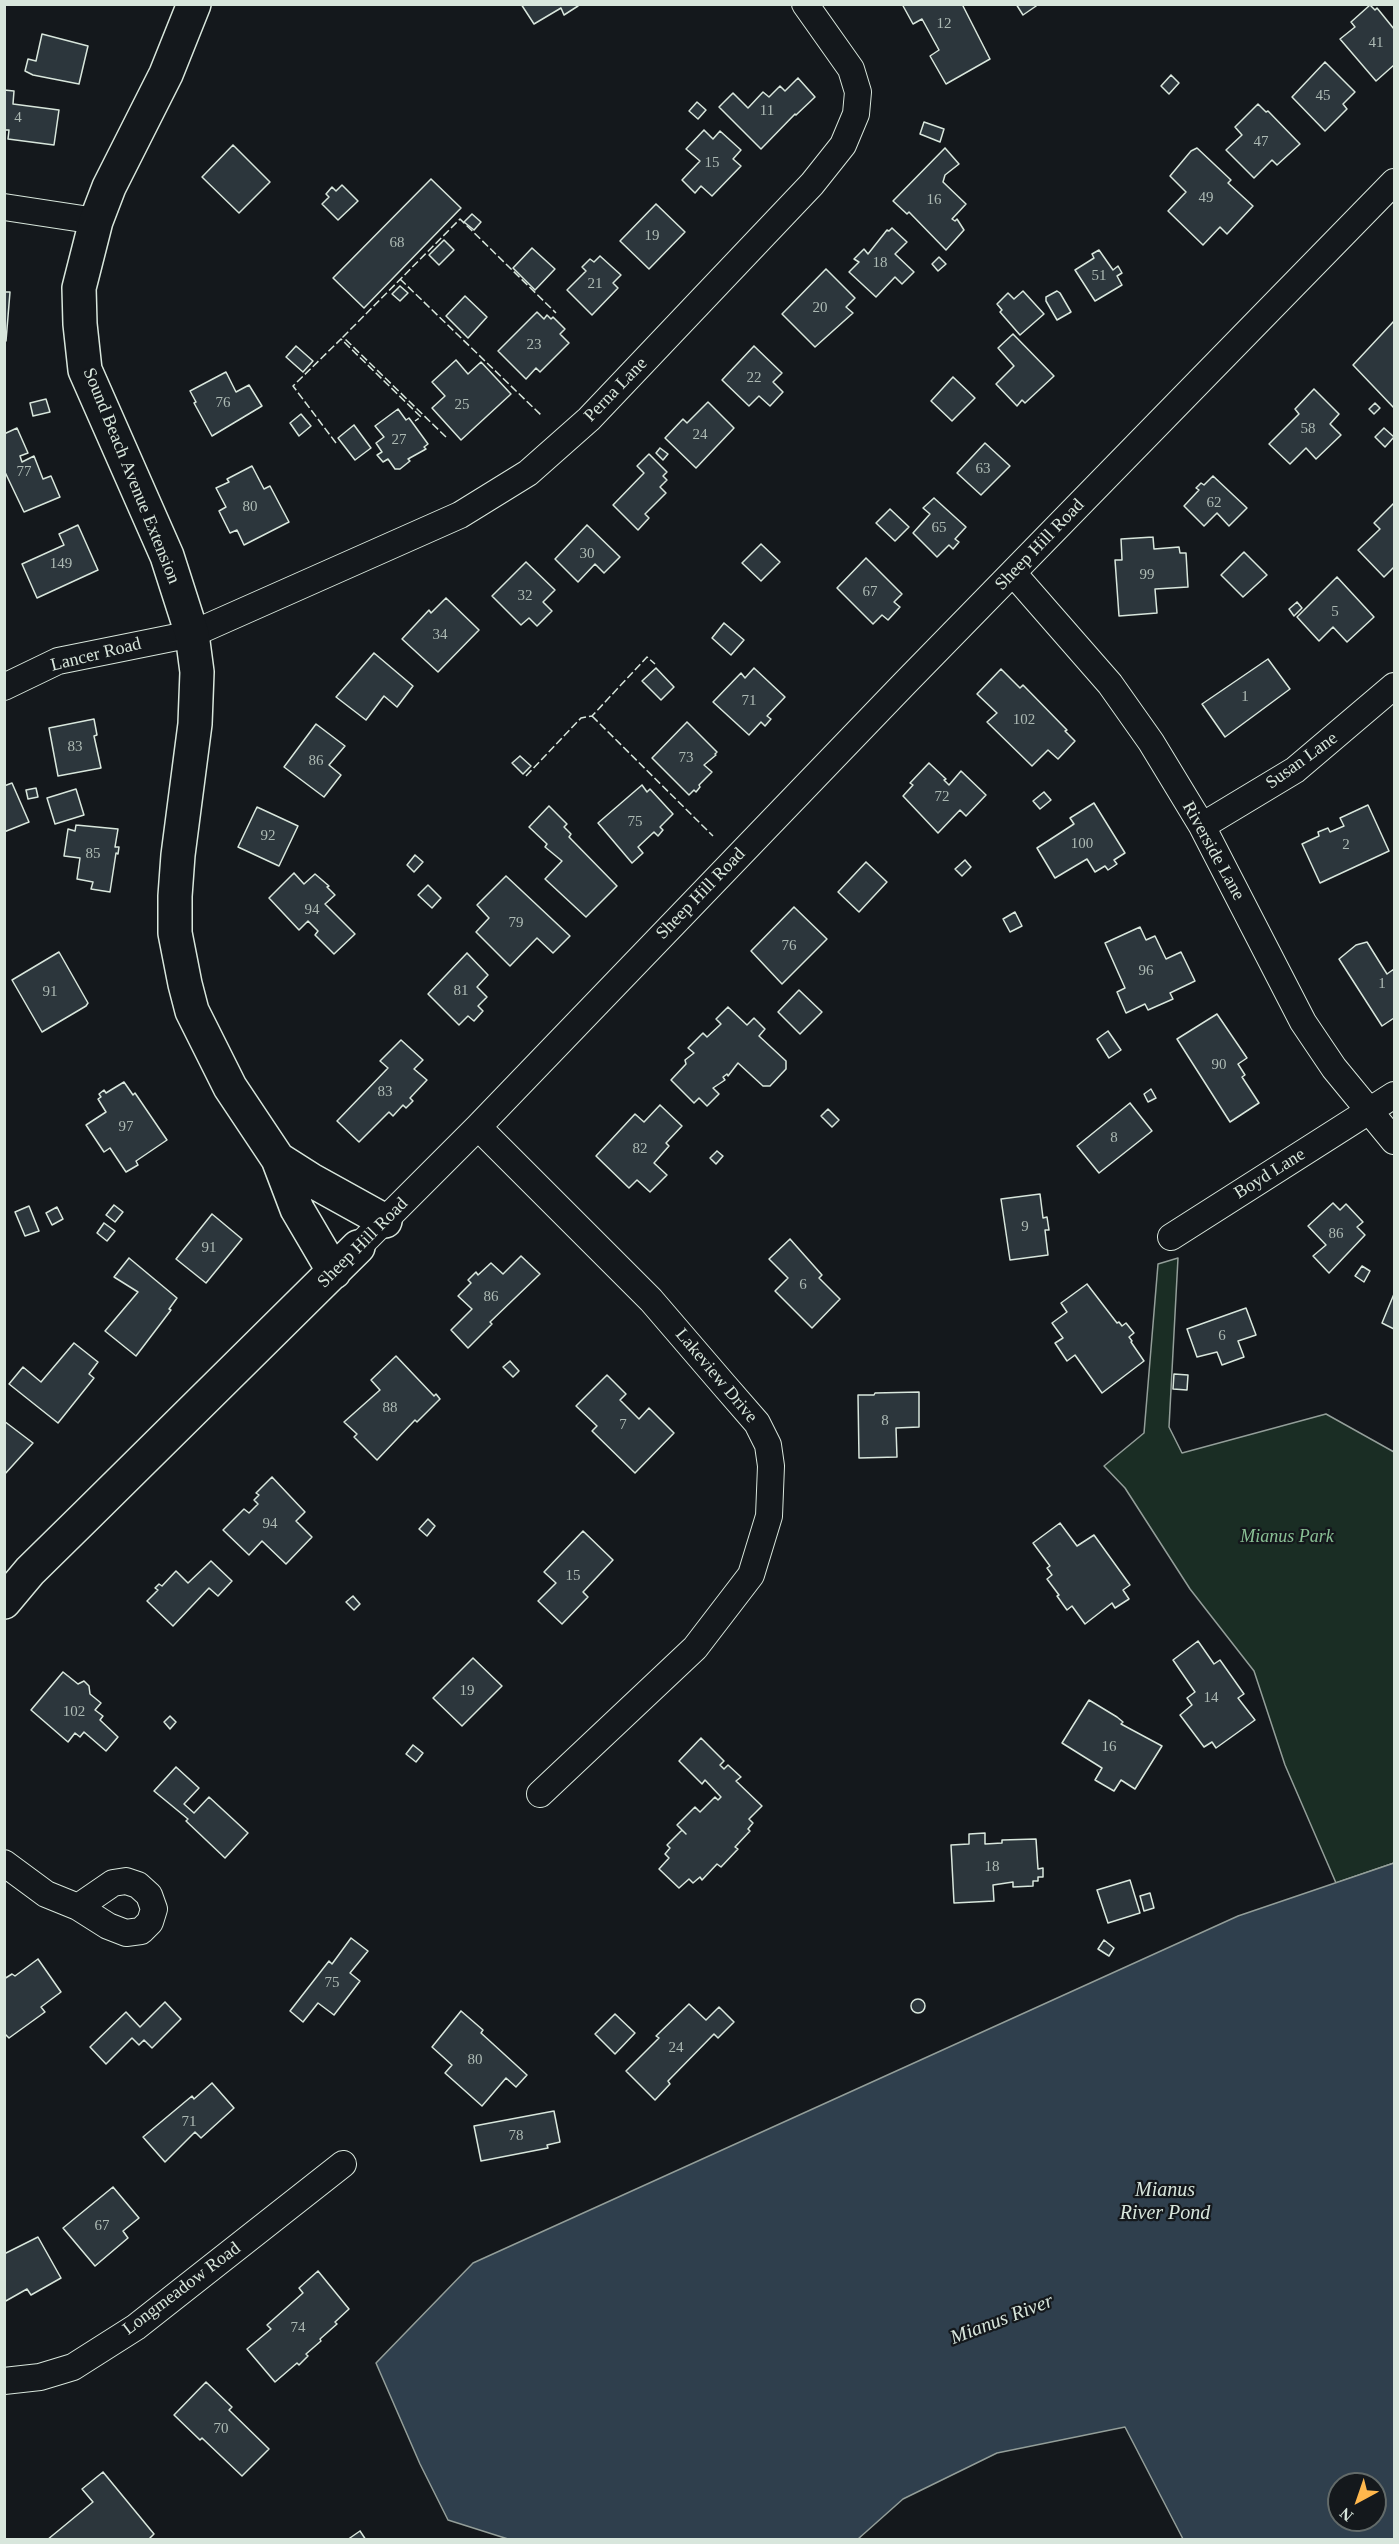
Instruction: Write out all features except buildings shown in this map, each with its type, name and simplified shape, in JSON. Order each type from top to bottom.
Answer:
[{"type":"street","name":"Sound Beach Avenue Extension","points":[[194,4],[166,75],[109,187],[96,221],[79,288],[85,370],[167,556],[192,634],[197,672],[195,724],[178,855],[176,933],[192,1011],[230,1088],[278,1159],[297,1209],[334,1272]]},
{"type":"street","name":"Perna Lane","points":[[192,634],[460,515],[528,473],[589,419],[812,184],[843,145],[856,114],[858,92],[851,69],[805,4]]},
{"type":"street","name":"Sheep Hill Road","points":[[4,1602],[62,1539],[478,1127],[783,809],[1395,182]]},
{"type":"street","points":[[4,207],[96,221]]},
{"type":"street","name":"Riverside Lane","points":[[1013,573],[1110,684],[1151,742],[1202,826],[1303,1022],[1335,1068],[1395,1141]]},
{"type":"street","name":"Lancer Road","points":[[4,687],[58,661],[192,634]]},
{"type":"street","name":"Susan Lane","points":[[1202,826],[1295,770],[1395,686]]},
{"type":"street","name":"Boyd Lane","points":[[1171,1237],[1395,1095]]},
{"type":"street","name":"Lakeview Drive","points":[[478,1127],[651,1300],[757,1423],[768,1445],[771,1466],[769,1516],[751,1575],[695,1648],[540,1794]]},
{"type":"street","name":"Sound Beach Avenue Extension","points":[[278,1159],[385,1221]]},
{"type":"street","points":[[4,1863],[46,1894],[78,1906]]},
{"type":"street","name":"Longmeadow Road","points":[[4,2381],[40,2377],[73,2367],[136,2327],[343,2164]]},
{"type":"green space","name":"Mianus Park","points":[[1178,1258],[1169,1427],[1182,1453],[1326,1414],[1394,1452],[1394,1863],[1336,1883],[1285,1765],[1254,1671],[1190,1589],[1125,1488],[1104,1466],[1144,1433],[1158,1264]]},
{"type":"water","name":"Mianus River Pond","points":[[1394,1863],[1394,2539],[1183,2539],[1125,2427],[997,2453],[903,2499],[858,2539],[508,2539],[448,2520],[420,2464],[376,2363],[473,2263],[1238,1916]]},
{"type":"fence","points":[[446,437],[343,337],[460,219],[556,313]]},
{"type":"fence","points":[[400,279],[541,415]]},
{"type":"fence","points":[[336,443],[293,386],[341,339],[421,417],[415,421]]},
{"type":"fence","points":[[526,776],[581,718],[592,716],[647,657],[655,664]]},
{"type":"fence","points":[[592,716],[713,836]]},
{"type":"water label","name":"Mianus River","points":[[1002,2320]]}]
